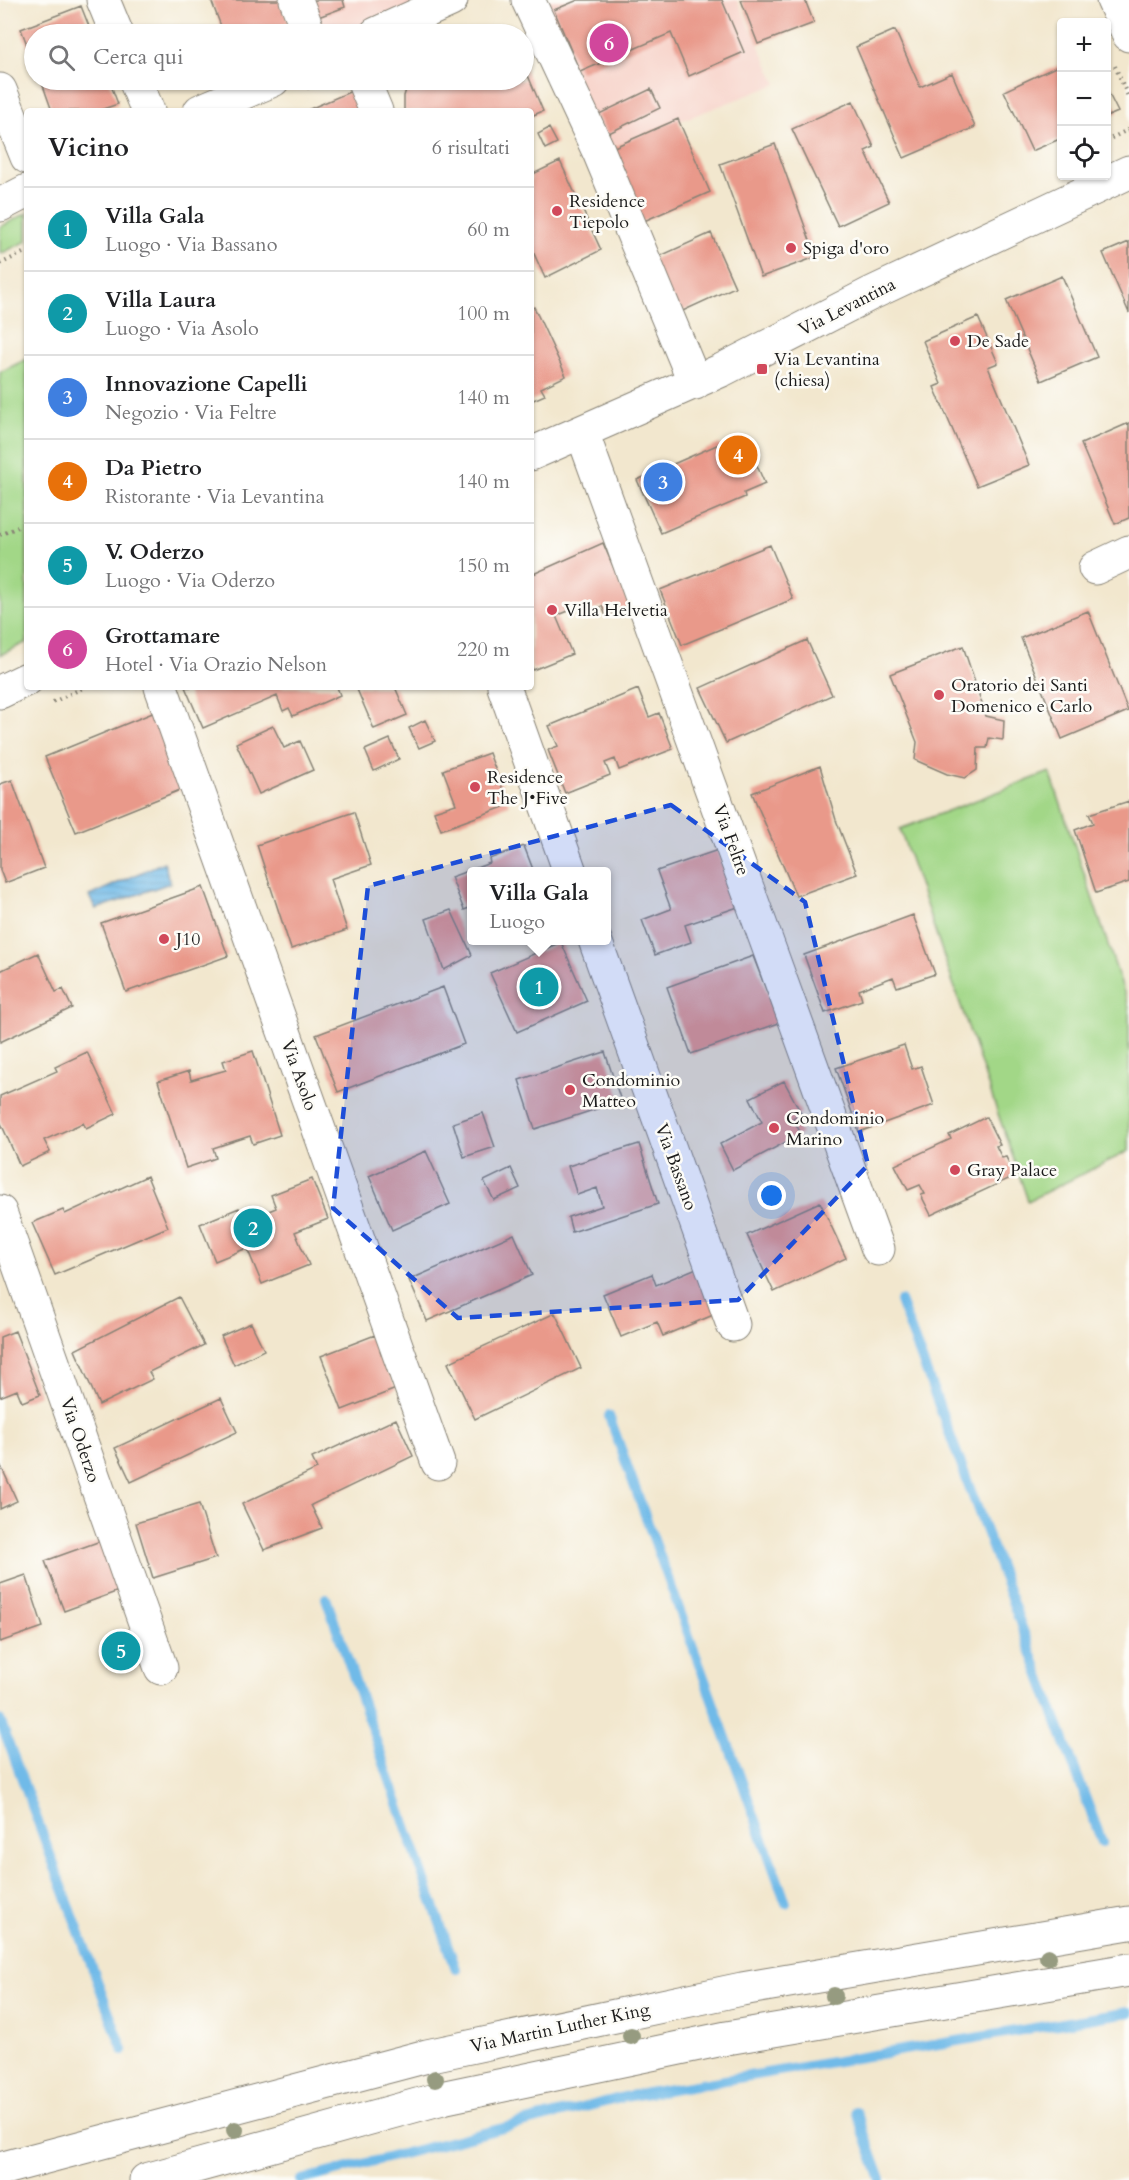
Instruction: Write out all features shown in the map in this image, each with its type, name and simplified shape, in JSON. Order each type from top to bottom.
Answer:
[{"type":"street","points":[[102,0],[113,24]]},
{"type":"street","points":[[296,0],[305,24]]},
{"type":"street","points":[[398,24],[451,0]]},
{"type":"street","points":[[528,0],[599,152],[695,382]]},
{"type":"street","points":[[1113,0],[1120,46]]},
{"type":"street","points":[[0,90],[24,150]]},
{"type":"street","points":[[139,90],[147,108]]},
{"type":"street","points":[[207,108],[249,90]]},
{"type":"street","points":[[367,90],[375,108]]},
{"type":"street","name":"Via Levantina","points":[[534,453],[695,382],[870,294],[1129,172]]},
{"type":"street","points":[[0,205],[24,193]]},
{"type":"street","name":"Via Feltre","points":[[582,432],[878,1249]]},
{"type":"street","points":[[1095,568],[1129,552]]},
{"type":"street","points":[[0,692],[24,680]]},
{"type":"street","name":"Via Asolo","points":[[162,690],[438,1463]]},
{"type":"street","points":[[505,690],[568,867]]},
{"type":"street","name":"Via Bassano","points":[[597,945],[734,1325]]},
{"type":"street","name":"Via Oderzo","points":[[0,1212],[161,1668]]},
{"type":"street","name":"Via Martin Luther King","points":[[0,2169],[451,2051],[742,1989],[1129,1923]]},
{"type":"street","points":[[146,2180],[446,2097],[727,2037],[1129,1970]]},
{"type":"path","points":[[1120,46],[1129,99]]},
{"type":"path","points":[[1111,139],[1129,129]]},
{"type":"path","points":[[0,264],[24,252]]},
{"type":"path","points":[[0,535],[24,524]]},
{"type":"highlighted area","points":[[671,805],[805,902],[868,1165],[738,1300],[458,1318],[333,1208],[368,886]]},
{"type":"shaded area","points":[[296,0],[421,0],[389,24],[305,24]]},
{"type":"shaded area","points":[[528,0],[737,0],[777,84],[599,152]]},
{"type":"green space","points":[[24,215],[24,242],[0,254],[0,227]]},
{"type":"green space","points":[[24,360],[24,643],[0,655],[0,372]]},
{"type":"green space","points":[[1050,772],[1129,1007],[1129,1151],[1028,1201],[900,829]]},
{"type":"water","points":[[164,862],[170,883],[96,909],[89,896]]},
{"type":"building","points":[[211,0],[280,0],[289,23],[286,24],[220,24]]},
{"type":"building","points":[[306,0],[343,0],[345,7],[313,19]]},
{"type":"building","points":[[578,0],[722,0],[744,52],[689,76],[671,33],[580,72],[554,10]]},
{"type":"building","points":[[741,0],[805,0],[814,23],[758,44]]},
{"type":"building","points":[[81,6],[88,24],[34,24]]},
{"type":"building","points":[[895,30],[920,87],[952,73],[975,127],[904,158],[856,47]]},
{"type":"building","points":[[1057,66],[1057,140],[1032,151],[1004,91]]},
{"type":"building","points":[[651,89],[660,108],[607,134],[597,115]]},
{"type":"building","points":[[45,90],[113,90],[118,104],[106,108],[51,108]]},
{"type":"building","points":[[354,90],[362,108],[312,108]]},
{"type":"building","points":[[406,90],[534,90],[543,111],[534,115],[534,108],[404,108]]},
{"type":"building","points":[[1111,98],[1118,112],[1111,115]]},
{"type":"building","points":[[853,101],[874,147],[865,151],[889,202],[838,226],[792,129]]},
{"type":"building","points":[[678,119],[710,192],[635,225],[603,152]]},
{"type":"building","points":[[549,128],[557,143],[545,149],[538,134]]},
{"type":"building","points":[[775,144],[816,257],[761,277],[720,164]]},
{"type":"building","name":"Residence Tiepolo","points":[[560,161],[601,250],[545,278],[534,254],[534,174]]},
{"type":"building","points":[[711,233],[735,287],[674,315],[649,261]]},
{"type":"building","points":[[1129,242],[1129,313],[1103,253]]},
{"type":"building","points":[[1062,276],[1097,357],[1041,381],[1006,300]]},
{"type":"building","points":[[534,307],[566,376],[541,388],[545,395],[534,400]]},
{"type":"building","points":[[978,317],[998,363],[988,367],[1029,465],[977,486],[934,387],[941,384],[923,341]]},
{"type":"building","points":[[1129,423],[1129,518],[1115,524],[1081,444]]},
{"type":"building","points":[[745,438],[765,484],[744,493],[745,497],[661,533],[637,480],[719,444],[721,448]]},
{"type":"building","name":"Villa Helvetia","points":[[603,543],[630,606],[606,616],[602,606],[585,614],[581,606],[556,616],[572,654],[534,670],[534,574]]},
{"type":"building","points":[[770,545],[793,599],[682,645],[660,590]]},
{"type":"building","points":[[1088,611],[1128,711],[1062,739],[1021,638]]},
{"type":"building","points":[[807,640],[832,695],[726,743],[700,688]]},
{"type":"building","name":"Oratorio dei Santi Domenico e Carlo","points":[[963,646],[986,716],[1004,720],[1003,740],[989,738],[987,748],[978,748],[977,770],[965,778],[947,774],[915,760],[917,742],[890,674]]},
{"type":"building","points":[[638,689],[649,717],[659,713],[673,749],[619,770],[615,759],[605,763],[610,775],[565,793],[548,750],[558,746],[549,726]]},
{"type":"building","points":[[186,690],[338,690],[340,695],[293,716],[289,708],[283,711],[277,696],[203,728]]},
{"type":"building","points":[[357,690],[396,690],[407,715],[374,729]]},
{"type":"building","points":[[155,712],[185,788],[76,832],[45,757]]},
{"type":"building","points":[[425,720],[435,741],[419,748],[409,728]]},
{"type":"building","points":[[273,726],[284,748],[300,741],[313,770],[259,794],[236,743]]},
{"type":"building","points":[[390,739],[399,759],[374,771],[365,750]]},
{"type":"building","name":"Residence The J•Five","points":[[489,753],[509,805],[441,830],[434,811],[456,804],[443,770]]},
{"type":"building","points":[[820,766],[836,820],[857,874],[796,896],[752,793]]},
{"type":"building","points":[[12,780],[44,868],[5,883],[0,870],[0,784]]},
{"type":"building","points":[[1129,801],[1129,882],[1096,893],[1075,830],[1093,823],[1089,814]]},
{"type":"building","points":[[354,812],[371,865],[330,879],[347,930],[291,949],[257,845]]},
{"type":"building","points":[[524,846],[532,867],[479,867],[490,863],[489,859]]},
{"type":"building","points":[[718,850],[738,907],[685,925],[691,942],[655,955],[642,920],[671,909],[657,871]]},
{"type":"building","points":[[467,871],[467,909],[464,910],[451,877]]},
{"type":"building","name":"J10","points":[[203,887],[228,956],[126,992],[101,923]]},
{"type":"building","points":[[451,910],[472,955],[444,970],[426,919]]},
{"type":"building","points":[[913,915],[935,974],[897,987],[893,977],[859,990],[862,1000],[825,1013],[804,955]]},
{"type":"building","points":[[554,945],[562,945],[587,1001],[517,1032],[490,973]]},
{"type":"building","points":[[38,953],[56,992],[63,989],[72,1008],[0,1042],[0,971]]},
{"type":"building","points":[[753,956],[779,1023],[691,1054],[667,987]]},
{"type":"building","points":[[443,987],[464,1044],[338,1092],[316,1035]]},
{"type":"building","points":[[904,1045],[912,1069],[921,1066],[934,1105],[859,1132],[836,1068]]},
{"type":"building","points":[[253,1051],[280,1135],[253,1144],[250,1136],[213,1148],[216,1158],[186,1168],[158,1081],[189,1071],[191,1080],[226,1070],[223,1061]]},
{"type":"building","points":[[87,1052],[116,1114],[86,1128],[83,1123],[44,1140],[50,1152],[20,1166],[0,1121],[0,1096],[57,1071],[55,1067]]},
{"type":"building","name":"Condominio Matteo","points":[[605,1052],[621,1101],[535,1129],[519,1080]]},
{"type":"building","name":"Condominio Marino","points":[[784,1081],[801,1113],[793,1118],[801,1134],[733,1170],[720,1144],[762,1122],[750,1098]]},
{"type":"building","points":[[483,1113],[495,1147],[464,1157],[453,1123]]},
{"type":"building","name":"Gray Palace","points":[[986,1117],[1000,1145],[996,1146],[1002,1158],[1006,1157],[1015,1176],[931,1215],[921,1195],[925,1194],[920,1185],[908,1190],[895,1165],[951,1139],[949,1135]]},
{"type":"building","points":[[639,1144],[658,1204],[572,1232],[568,1217],[602,1206],[597,1188],[577,1195],[568,1166]]},
{"type":"building","points":[[426,1151],[450,1204],[392,1230],[369,1176]]},
{"type":"building","points":[[511,1168],[520,1188],[494,1200],[484,1181]]},
{"type":"building","points":[[147,1176],[168,1227],[55,1275],[32,1223],[63,1210],[65,1214]]},
{"type":"building","points":[[312,1179],[328,1219],[295,1232],[309,1265],[262,1284],[247,1248],[215,1261],[200,1224],[239,1208],[244,1221],[276,1208],[271,1195]]},
{"type":"building","points":[[820,1202],[846,1258],[774,1292],[747,1235]]},
{"type":"building","points":[[514,1234],[532,1275],[427,1321],[409,1280]]},
{"type":"building","points":[[699,1267],[718,1313],[663,1336],[657,1322],[621,1337],[603,1294],[652,1274],[656,1285]]},
{"type":"building","points":[[179,1297],[204,1345],[149,1372],[153,1379],[99,1405],[75,1350]]},
{"type":"building","points":[[555,1313],[581,1368],[475,1419],[448,1363]]},
{"type":"building","points":[[251,1323],[264,1350],[234,1365],[221,1336]]},
{"type":"building","points":[[15,1331],[40,1395],[22,1402],[17,1390],[0,1397],[0,1337]]},
{"type":"building","points":[[375,1335],[396,1389],[342,1410],[321,1356]]},
{"type":"building","points":[[221,1398],[237,1432],[131,1482],[115,1448]]},
{"type":"building","points":[[396,1419],[413,1456],[311,1505],[322,1528],[264,1550],[242,1504],[317,1469],[312,1458]]},
{"type":"building","points":[[0,1464],[17,1501],[0,1509]]},
{"type":"building","points":[[199,1504],[216,1558],[153,1578],[136,1523]]},
{"type":"building","points":[[106,1539],[124,1589],[64,1611],[45,1561]]},
{"type":"building","points":[[26,1575],[43,1627],[0,1642],[0,1584]]},
{"type":"building","points":[[131,1636],[137,1659],[110,1666],[104,1643]]},
{"type":"waterway","points":[[900,1301],[1102,1842]]},
{"type":"waterway","points":[[609,1416],[786,1903]]},
{"type":"waterway","points":[[326,1598],[456,1969]]},
{"type":"waterway","points":[[0,1720],[123,2050]]},
{"type":"waterway","points":[[301,2180],[624,2097],[1129,2012]]},
{"type":"waterway","points":[[856,2111],[881,2180]]},
{"type":"place","name":"Grottamare","points":[[609,43]]},
{"type":"place","name":"Residence Tiepolo","points":[[557,211]]},
{"type":"place","name":"Spiga d'oro","points":[[791,248]]},
{"type":"place","name":"De Sade","points":[[955,341]]},
{"type":"place","name":"Via Levantina (chiesa)","points":[[762,369]]},
{"type":"place","name":"Da Pietro","points":[[738,455]]},
{"type":"place","name":"Innovazione Capelli","points":[[663,482]]},
{"type":"place","name":"Villa Helvetia","points":[[552,610]]},
{"type":"place","name":"Oratorio dei Santi Domenico e Carlo","points":[[939,695]]},
{"type":"place","name":"Residence The J•Five","points":[[475,787]]},
{"type":"place","name":"J10","points":[[164,939]]},
{"type":"place","name":"Villa Gala","points":[[539,987]]},
{"type":"place","name":"Condominio Matteo","points":[[570,1090]]},
{"type":"place","name":"Condominio Marino","points":[[774,1128]]},
{"type":"place","name":"Gray Palace","points":[[955,1170]]},
{"type":"place","name":"Villa Laura","points":[[253,1228]]},
{"type":"place","name":"V. Oderzo","points":[[121,1651]]}]
